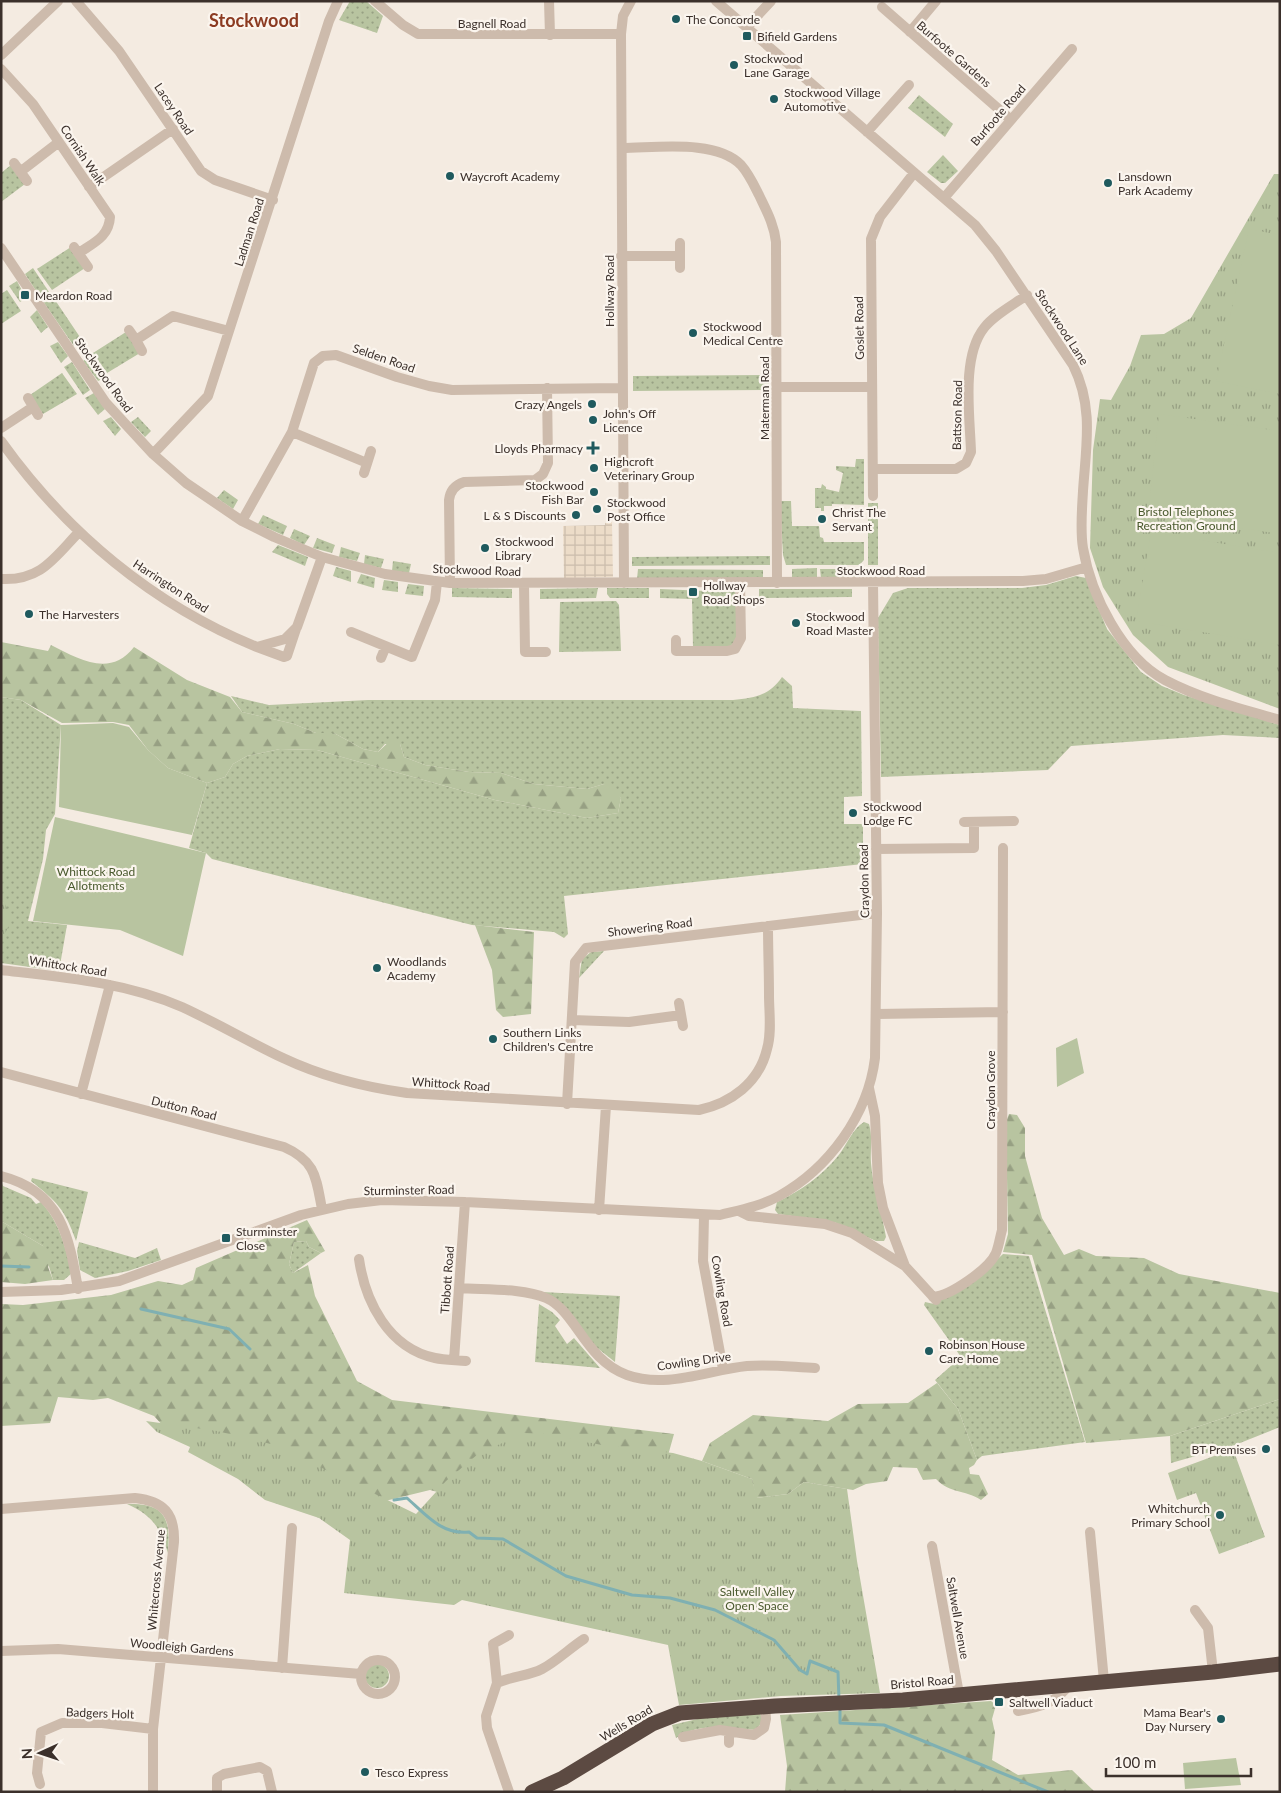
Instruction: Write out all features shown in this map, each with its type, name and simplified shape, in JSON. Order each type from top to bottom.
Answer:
[{"type":"highway","name":"Bristol Road","points":[[770,1706],[903,1700],[1070,1683],[1213,1672],[1280,1664]]},
{"type":"highway","name":"Wells Road","points":[[532,1792],[555,1788],[664,1718],[691,1711],[770,1706]]},
{"type":"street","points":[[1,55],[58,1]]},
{"type":"street","name":"Lacey Road","points":[[76,1],[119,51],[201,171],[215,180],[273,200]]},
{"type":"street","name":"Ladman Road","points":[[153,454],[208,396],[273,200],[329,21],[338,1]]},
{"type":"street","name":"Bagnell Road","points":[[375,1],[403,25],[418,34],[621,34]]},
{"type":"street","points":[[549,1],[550,35]]},
{"type":"street","name":"Hollway Road","points":[[624,583],[621,34],[623,16],[631,1]]},
{"type":"street","name":"Stockwood Lane","points":[[716,1],[975,226],[996,251],[1073,365],[1082,382],[1088,418],[1082,546],[1087,567],[1108,619],[1124,643],[1146,667],[1164,680],[1190,691],[1280,720]]},
{"type":"street","points":[[747,27],[771,1]]},
{"type":"street","points":[[910,32],[936,1]]},
{"type":"street","name":"Burfoote Gardens","points":[[882,7],[1010,119]]},
{"type":"street","name":"Burfoote Road","points":[[944,198],[1072,49]]},
{"type":"street","name":"Cornish Walk","points":[[1,69],[33,104],[110,218],[109,228],[104,236],[77,250],[88,267]]},
{"type":"street","points":[[867,132],[909,85]]},
{"type":"street","points":[[89,187],[173,129]]},
{"type":"street","points":[[27,181],[17,167],[59,142]]},
{"type":"street","name":"Materman Road","points":[[622,148],[702,148],[731,158],[741,165],[750,178],[775,232],[777,583]]},
{"type":"street","name":"Goslet Road","points":[[872,496],[871,238],[880,217],[914,173]]},
{"type":"street","points":[[680,243],[680,268]]},
{"type":"street","name":"Stockwood Road","points":[[1,248],[106,403],[153,454],[186,482],[242,521],[322,557],[377,572],[437,582],[524,584],[1030,581],[1046,579],[1087,567]]},
{"type":"street","points":[[621,256],[680,256]]},
{"type":"street","name":"Battson Road","points":[[873,470],[956,469],[966,463],[971,452],[970,367],[972,351],[985,327],[1027,296]]},
{"type":"street","points":[[136,340],[173,316],[229,331]]},
{"type":"street","points":[[129,330],[142,351]]},
{"type":"street","name":"Selden Road","points":[[242,521],[292,432],[314,364],[328,354],[336,354],[397,377],[444,389],[622,388]]},
{"type":"street","points":[[777,387],[872,387]]},
{"type":"street","points":[[450,583],[449,500],[451,491],[464,482],[532,480],[543,474],[548,464],[546,388]]},
{"type":"street","points":[[1,428],[33,407]]},
{"type":"street","points":[[292,432],[368,463]]},
{"type":"street","name":"Harrington Road","points":[[1,441],[30,479],[79,532],[127,573],[154,593],[198,620],[280,657],[287,656],[322,557]]},
{"type":"street","points":[[364,473],[371,451]]},
{"type":"street","points":[[1,579],[23,578],[39,572],[79,532]]},
{"type":"street","points":[[351,632],[416,658],[435,600],[437,582]]},
{"type":"street","points":[[676,640],[676,651],[729,651],[735,649],[741,638],[740,583]]},
{"type":"street","name":"Craydon Road","points":[[739,1210],[777,1197],[815,1170],[846,1134],[869,1088],[875,1058],[877,1014],[873,583]]},
{"type":"street","points":[[524,584],[525,652],[546,652]]},
{"type":"street","points":[[257,647],[284,638],[297,627]]},
{"type":"street","points":[[381,658],[386,646]]},
{"type":"street","points":[[876,849],[974,848],[969,822],[1014,821]]},
{"type":"street","name":"Craydon Grove","points":[[936,1300],[940,1296],[952,1291],[985,1266],[995,1254],[1002,1230],[1003,848]]},
{"type":"street","name":"Showering Road","points":[[567,1104],[575,962],[586,948],[877,913]]},
{"type":"street","name":"Whittock Road","points":[[1,970],[59,975],[110,985],[181,1007],[285,1059],[336,1078],[372,1088],[407,1093],[567,1104],[699,1110],[716,1106],[732,1099],[747,1086],[759,1069],[767,1049],[770,1029],[768,926]]},
{"type":"street","points":[[81,1094],[110,985]]},
{"type":"street","points":[[679,1003],[683,1026]]},
{"type":"street","points":[[877,1014],[1003,1012]]},
{"type":"street","points":[[572,1020],[630,1022],[681,1015]]},
{"type":"street","name":"Dutton Road","points":[[1,1072],[252,1138],[300,1154],[315,1176],[322,1209]]},
{"type":"street","name":"Craydon Road","points":[[869,1088],[875,1116],[878,1183],[883,1208],[905,1266]]},
{"type":"street","points":[[599,1210],[606,1106]]},
{"type":"street","points":[[1,1176],[32,1189],[52,1206],[64,1225],[70,1243],[78,1288]]},
{"type":"street","name":"Sturminster Road","points":[[1,1292],[78,1288],[140,1274],[322,1209],[382,1200],[465,1202],[704,1216],[739,1210]]},
{"type":"street","name":"Tibbott Road","points":[[454,1360],[465,1202]]},
{"type":"street","name":"Craydon Road","points":[[739,1210],[749,1216],[825,1224],[852,1233],[905,1266],[936,1300]]},
{"type":"street","name":"Cowling Road","points":[[704,1216],[703,1261],[723,1369]]},
{"type":"street","points":[[358,1259],[362,1283],[371,1306],[384,1326],[416,1352],[434,1358],[466,1362]]},
{"type":"street","name":"Cowling Drive","points":[[459,1288],[530,1294],[547,1298],[560,1309],[596,1356],[627,1375],[663,1381],[723,1369],[770,1366],[815,1368]]},
{"type":"street","name":"Whitecross Avenue","points":[[1,1509],[136,1498],[147,1500],[164,1509],[173,1520],[174,1530],[162,1659],[153,1729],[153,1792]]},
{"type":"street","points":[[282,1668],[292,1528]]},
{"type":"street","points":[[1090,1532],[1104,1681]]},
{"type":"street","name":"Saltwell Avenue","points":[[932,1546],[959,1694]]},
{"type":"street","points":[[1195,1610],[1208,1628],[1213,1672]]},
{"type":"street","points":[[509,1635],[493,1644],[497,1683],[486,1716],[487,1728],[509,1792]]},
{"type":"street","points":[[497,1683],[544,1668],[584,1639]]},
{"type":"street","name":"Woodleigh Gardens","points":[[1,1651],[58,1649],[361,1674]]},
{"type":"street","points":[[1018,1711],[1043,1707],[1063,1695],[1070,1683]]},
{"type":"street","points":[[683,1737],[720,1730],[748,1735],[760,1732],[770,1706]]},
{"type":"street","name":"Badgers Holt","points":[[40,1784],[37,1773],[41,1732],[62,1723],[102,1723],[153,1729]]},
{"type":"street","points":[[729,1744],[730,1732]]},
{"type":"street","points":[[218,1792],[217,1778],[224,1774],[260,1767],[267,1771],[272,1792]]},
{"type":"green space","points":[[350,1],[366,1],[383,16],[377,33],[339,20]]},
{"type":"green space","points":[[919,95],[953,124],[945,137],[908,108]]},
{"type":"green space","points":[[943,155],[958,171],[945,183],[941,183],[927,172]]},
{"type":"green space","points":[[11,165],[25,184],[1,202],[1,173]]},
{"type":"green space","name":"Bristol Telephones Recreation Ground","points":[[1274,174],[1280,174],[1280,709],[1168,667],[1133,635],[1103,587],[1090,548],[1093,450],[1100,399],[1111,400],[1130,366],[1141,335],[1164,334],[1191,318]]},
{"type":"green space","points":[[1249,229],[1280,235],[1280,394],[1216,381]]},
{"type":"green space","points":[[71,247],[85,268],[52,290],[37,269]]},
{"type":"green space","points":[[33,268],[49,292],[40,297],[25,274]]},
{"type":"green space","points":[[17,281],[26,298],[20,302],[9,286]]},
{"type":"green space","points":[[7,290],[21,311],[1,324],[1,294]]},
{"type":"green space","points":[[51,294],[90,352],[87,354],[79,343],[74,346],[42,300]]},
{"type":"green space","points":[[37,310],[48,327],[41,333],[30,317]]},
{"type":"green space","points":[[126,332],[140,353],[107,373],[93,353]]},
{"type":"green space","points":[[58,342],[68,356],[61,363],[50,346]]},
{"type":"green space","points":[[92,354],[107,377],[98,381],[83,361]]},
{"type":"green space","points":[[72,362],[90,390],[83,395],[64,367]]},
{"type":"green space","points":[[62,373],[77,394],[43,414],[30,395]]},
{"type":"green space","points":[[769,375],[769,390],[633,391],[633,376]]},
{"type":"green space","points":[[94,393],[105,409],[98,415],[85,398]]},
{"type":"green space","points":[[1159,414],[1280,431],[1280,534],[1148,514]]},
{"type":"green space","points":[[111,417],[121,429],[115,436],[103,421]]},
{"type":"green space","points":[[138,417],[151,431],[145,437],[131,422]]},
{"type":"green space","points":[[856,459],[864,459],[864,505],[832,504],[832,506],[824,506],[824,511],[821,511],[821,508],[815,508],[815,488],[821,488],[822,484],[826,489],[839,492],[843,473],[836,470],[836,466],[855,467]]},
{"type":"green space","points":[[224,490],[238,500],[233,509],[217,498]]},
{"type":"green space","points":[[780,501],[791,501],[792,526],[819,526],[820,537],[823,538],[824,542],[864,542],[864,560],[859,565],[786,565],[783,555]]},
{"type":"green space","points":[[868,503],[878,503],[878,565],[868,565]]},
{"type":"green space","points":[[263,515],[287,526],[283,535],[258,524]]},
{"type":"green space","points":[[294,529],[310,536],[304,545],[290,538]]},
{"type":"green space","points":[[1151,532],[1280,553],[1280,645],[1136,621]]},
{"type":"green space","points":[[317,538],[335,545],[332,553],[313,548]]},
{"type":"green space","points":[[278,545],[308,557],[305,566],[272,552]]},
{"type":"green space","points":[[341,547],[360,553],[357,561],[339,557]]},
{"type":"green space","points":[[365,555],[384,559],[381,568],[364,564]]},
{"type":"green space","points":[[770,556],[770,565],[632,566],[632,557]]},
{"type":"green space","points":[[393,561],[411,564],[409,573],[392,571]]},
{"type":"green space","points":[[336,567],[351,571],[351,582],[333,576]]},
{"type":"green space","points":[[817,568],[817,579],[792,578],[792,569]]},
{"type":"green space","points":[[638,569],[763,570],[763,578],[637,579]]},
{"type":"green space","points":[[820,569],[865,569],[865,578],[821,578]]},
{"type":"green space","points":[[361,574],[375,578],[374,588],[357,583]]},
{"type":"green space","points":[[1076,576],[1086,578],[1107,629],[1141,672],[1162,686],[1184,695],[1280,725],[1280,738],[1223,735],[1071,746],[1048,770],[881,777],[878,618],[893,593],[908,588],[1022,588],[1046,585]]},
{"type":"green space","points":[[384,580],[398,582],[398,592],[382,590]]},
{"type":"green space","points":[[408,584],[424,586],[423,596],[405,594]]},
{"type":"green space","points":[[452,588],[512,589],[512,598],[452,597]]},
{"type":"green space","points":[[598,588],[596,598],[540,599],[540,589]]},
{"type":"green space","points":[[607,588],[649,588],[649,598],[610,598],[607,594]]},
{"type":"green space","points":[[723,588],[734,590],[737,595],[737,638],[730,647],[693,648],[692,599],[660,598],[660,589],[706,591]]},
{"type":"green space","points":[[759,589],[852,589],[852,597],[759,598]]},
{"type":"green space","points":[[616,601],[619,605],[621,651],[559,652],[560,602]]},
{"type":"green space","points":[[1,642],[48,651],[51,645],[83,660],[105,664],[115,662],[134,647],[187,680],[230,697],[242,712],[294,724],[316,733],[334,733],[363,749],[378,752],[393,738],[400,744],[404,757],[425,765],[469,772],[501,773],[534,784],[587,789],[604,784],[612,785],[621,798],[618,813],[587,818],[495,800],[317,750],[280,749],[247,756],[233,764],[225,777],[207,783],[168,768],[148,750],[129,725],[113,722],[62,723],[21,700],[1,697]]},
{"type":"green space","points":[[782,677],[792,686],[793,708],[861,711],[862,796],[844,797],[844,824],[863,824],[863,864],[564,896],[568,934],[564,938],[554,932],[472,925],[212,859],[206,853],[189,848],[207,783],[225,777],[233,764],[247,756],[280,749],[317,750],[495,800],[587,818],[618,813],[621,798],[604,784],[587,789],[534,784],[501,773],[469,772],[425,765],[404,757],[400,744],[385,744],[378,752],[363,749],[334,733],[316,733],[294,724],[242,712],[231,696],[269,705],[368,700],[733,700],[761,695],[772,688]]},
{"type":"green space","points":[[1,697],[21,700],[61,725],[55,814],[46,830],[43,859],[28,921],[67,925],[59,971],[1,963]]},
{"type":"green space","points":[[113,723],[129,727],[148,750],[168,768],[207,783],[192,835],[59,807],[61,725]]},
{"type":"green space","name":"Whittock Road Allotments","points":[[55,817],[206,853],[183,956],[120,930],[33,921]]},
{"type":"green space","points":[[1,898],[9,913],[9,923],[1,938]]},
{"type":"green space","points":[[475,925],[534,932],[531,1014],[503,1017],[496,1010],[492,970]]},
{"type":"green space","points":[[604,951],[579,978],[582,959],[591,952]]},
{"type":"green space","points":[[1077,1038],[1084,1073],[1057,1087],[1056,1048]]},
{"type":"green space","points":[[1009,1114],[1017,1115],[1025,1128],[1025,1156],[1042,1218],[1064,1255],[1079,1249],[1096,1256],[1144,1258],[1179,1274],[1280,1293],[1280,1399],[1170,1436],[1086,1443],[1032,1255],[1003,1252],[1008,1234],[1006,1122]]},
{"type":"green space","points":[[864,1122],[869,1124],[870,1129],[872,1173],[886,1237],[884,1241],[876,1241],[834,1222],[778,1214],[775,1210],[777,1202],[802,1188],[825,1170],[838,1156],[856,1129]]},
{"type":"green space","points":[[32,1178],[88,1192],[76,1241],[64,1213],[54,1201],[31,1181]]},
{"type":"green space","points":[[1,1181],[3,1186],[31,1198],[36,1204],[41,1202],[48,1210],[61,1236],[72,1273],[64,1280],[53,1280],[43,1246],[1,1221]]},
{"type":"green space","points":[[307,1220],[325,1251],[321,1253],[309,1247],[306,1241],[294,1242],[289,1264],[293,1273],[308,1265],[315,1296],[357,1381],[392,1400],[674,1434],[667,1459],[485,1505],[430,1490],[385,1501],[273,1455],[165,1428],[154,1416],[108,1398],[93,1400],[58,1397],[50,1423],[1,1426],[1,1304],[23,1305],[111,1295],[158,1281],[182,1285],[193,1280],[196,1268]]},
{"type":"green space","points":[[1,1221],[43,1246],[52,1257],[48,1267],[53,1280],[25,1284],[1,1282]]},
{"type":"green space","points":[[306,1241],[309,1247],[321,1253],[293,1273],[289,1264],[294,1242]]},
{"type":"green space","points":[[79,1242],[135,1258],[157,1248],[161,1260],[128,1271],[95,1278],[80,1270],[77,1251]]},
{"type":"green space","points":[[1003,1254],[1029,1256],[1085,1442],[982,1456],[977,1460],[958,1409],[935,1380],[961,1357],[924,1305],[925,1302],[934,1304],[987,1269]]},
{"type":"green space","points":[[542,1292],[620,1296],[615,1362],[596,1347]]},
{"type":"green space","points":[[539,1304],[552,1312],[560,1320],[555,1326],[567,1344],[574,1338],[600,1368],[535,1362]]},
{"type":"green space","points":[[937,1383],[958,1409],[977,1460],[969,1468],[970,1474],[979,1475],[988,1494],[981,1500],[947,1487],[936,1479],[923,1480],[917,1468],[893,1467],[887,1481],[866,1484],[853,1490],[804,1482],[788,1494],[756,1498],[752,1479],[702,1461],[710,1443],[753,1415],[828,1421],[858,1404],[908,1403]]},
{"type":"green space","points":[[1280,1399],[1280,1427],[1235,1445],[1171,1463],[1170,1436]]},
{"type":"green space","name":"Saltwell Valley Open Space","points":[[146,1421],[217,1431],[275,1445],[416,1514],[446,1481],[478,1454],[524,1433],[545,1434],[602,1445],[673,1453],[702,1461],[752,1479],[757,1498],[788,1494],[804,1482],[847,1489],[857,1561],[880,1693],[781,1696],[679,1705],[668,1645],[462,1600],[454,1605],[344,1593],[350,1540],[319,1518],[265,1500],[238,1479],[188,1452],[190,1447],[157,1432]]},
{"type":"green space","points":[[1233,1449],[1265,1537],[1219,1554],[1196,1493],[1177,1500],[1168,1473]]},
{"type":"green space","points":[[127,1504],[150,1506],[163,1515],[168,1530],[168,1553],[154,1523],[136,1508]]},
{"type":"green space","points":[[377,1664],[386,1667],[389,1676],[386,1685],[377,1688],[368,1685],[365,1676],[368,1667]]},
{"type":"green space","points":[[991,1701],[996,1705],[992,1719],[995,1733],[992,1760],[1018,1775],[1072,1770],[1095,1792],[785,1792],[787,1766],[780,1715]]},
{"type":"green space","points":[[760,1713],[763,1721],[756,1730],[725,1727],[704,1728],[685,1733],[676,1738],[672,1725],[706,1717]]},
{"type":"green space","points":[[1236,1758],[1241,1785],[1185,1789],[1183,1763]]},
{"type":"shaded area","points":[[612,522],[613,577],[564,578],[563,526],[605,525],[605,523]]},
{"type":"waterway","points":[[1,1266],[29,1267]]},
{"type":"waterway","points":[[141,1309],[229,1329],[250,1349]]},
{"type":"waterway","points":[[394,1500],[407,1498],[428,1517],[451,1530],[469,1532],[477,1538],[503,1539],[566,1576],[632,1595],[670,1598],[715,1610],[774,1640],[800,1670],[807,1674],[810,1661],[838,1672],[839,1700]]},
{"type":"waterway","points":[[840,1708],[840,1723],[884,1725],[1048,1792]]},
{"type":"place","name":"The Concorde","points":[[676,19]]},
{"type":"place","name":"Bifield Gardens","points":[[747,36]]},
{"type":"place","name":"Stockwood Lane Garage","points":[[734,65]]},
{"type":"place","name":"Stockwood Village Automotive","points":[[774,99]]},
{"type":"place","name":"Waycroft Academy","points":[[450,176]]},
{"type":"place","name":"Lansdown Park Academy","points":[[1108,183]]},
{"type":"place","name":"Meardon Road","points":[[25,295]]},
{"type":"place","name":"Stockwood Medical Centre","points":[[693,333]]},
{"type":"place","name":"Crazy Angels","points":[[592,404]]},
{"type":"place","name":"John's Off Licence","points":[[593,420]]},
{"type":"place","name":"Lloyds Pharmacy","points":[[593,448]]},
{"type":"place","name":"Highcroft Veterinary Group","points":[[594,468]]},
{"type":"place","name":"Stockwood Fish Bar","points":[[594,492]]},
{"type":"place","name":"Stockwood Post Office","points":[[597,509]]},
{"type":"place","name":"L & S Discounts","points":[[576,515]]},
{"type":"place","name":"Christ The Servant","points":[[822,519]]},
{"type":"place","name":"Stockwood Library","points":[[485,548]]},
{"type":"place","name":"Hollway Road Shops","points":[[693,592]]},
{"type":"place","name":"The Harvesters","points":[[29,614]]},
{"type":"place","name":"Stockwood Road Master","points":[[796,623]]},
{"type":"place","name":"Stockwood Lodge FC","points":[[853,813]]},
{"type":"place","name":"Woodlands Academy","points":[[377,968]]},
{"type":"place","name":"Southern Links Children's Centre","points":[[493,1039]]},
{"type":"place","name":"Sturminster Close","points":[[226,1238]]},
{"type":"place","name":"Robinson House Care Home","points":[[929,1351]]},
{"type":"place","name":"BT Premises","points":[[1266,1449]]},
{"type":"place","name":"Whitchurch Primary School","points":[[1220,1515]]},
{"type":"place","name":"Saltwell Viaduct","points":[[999,1702]]},
{"type":"place","name":"Mama Bear's Day Nursery","points":[[1221,1719]]},
{"type":"place","name":"Tesco Express","points":[[365,1772]]},
{"type":"district","name":"Stockwood","points":[[254,20]]}]
